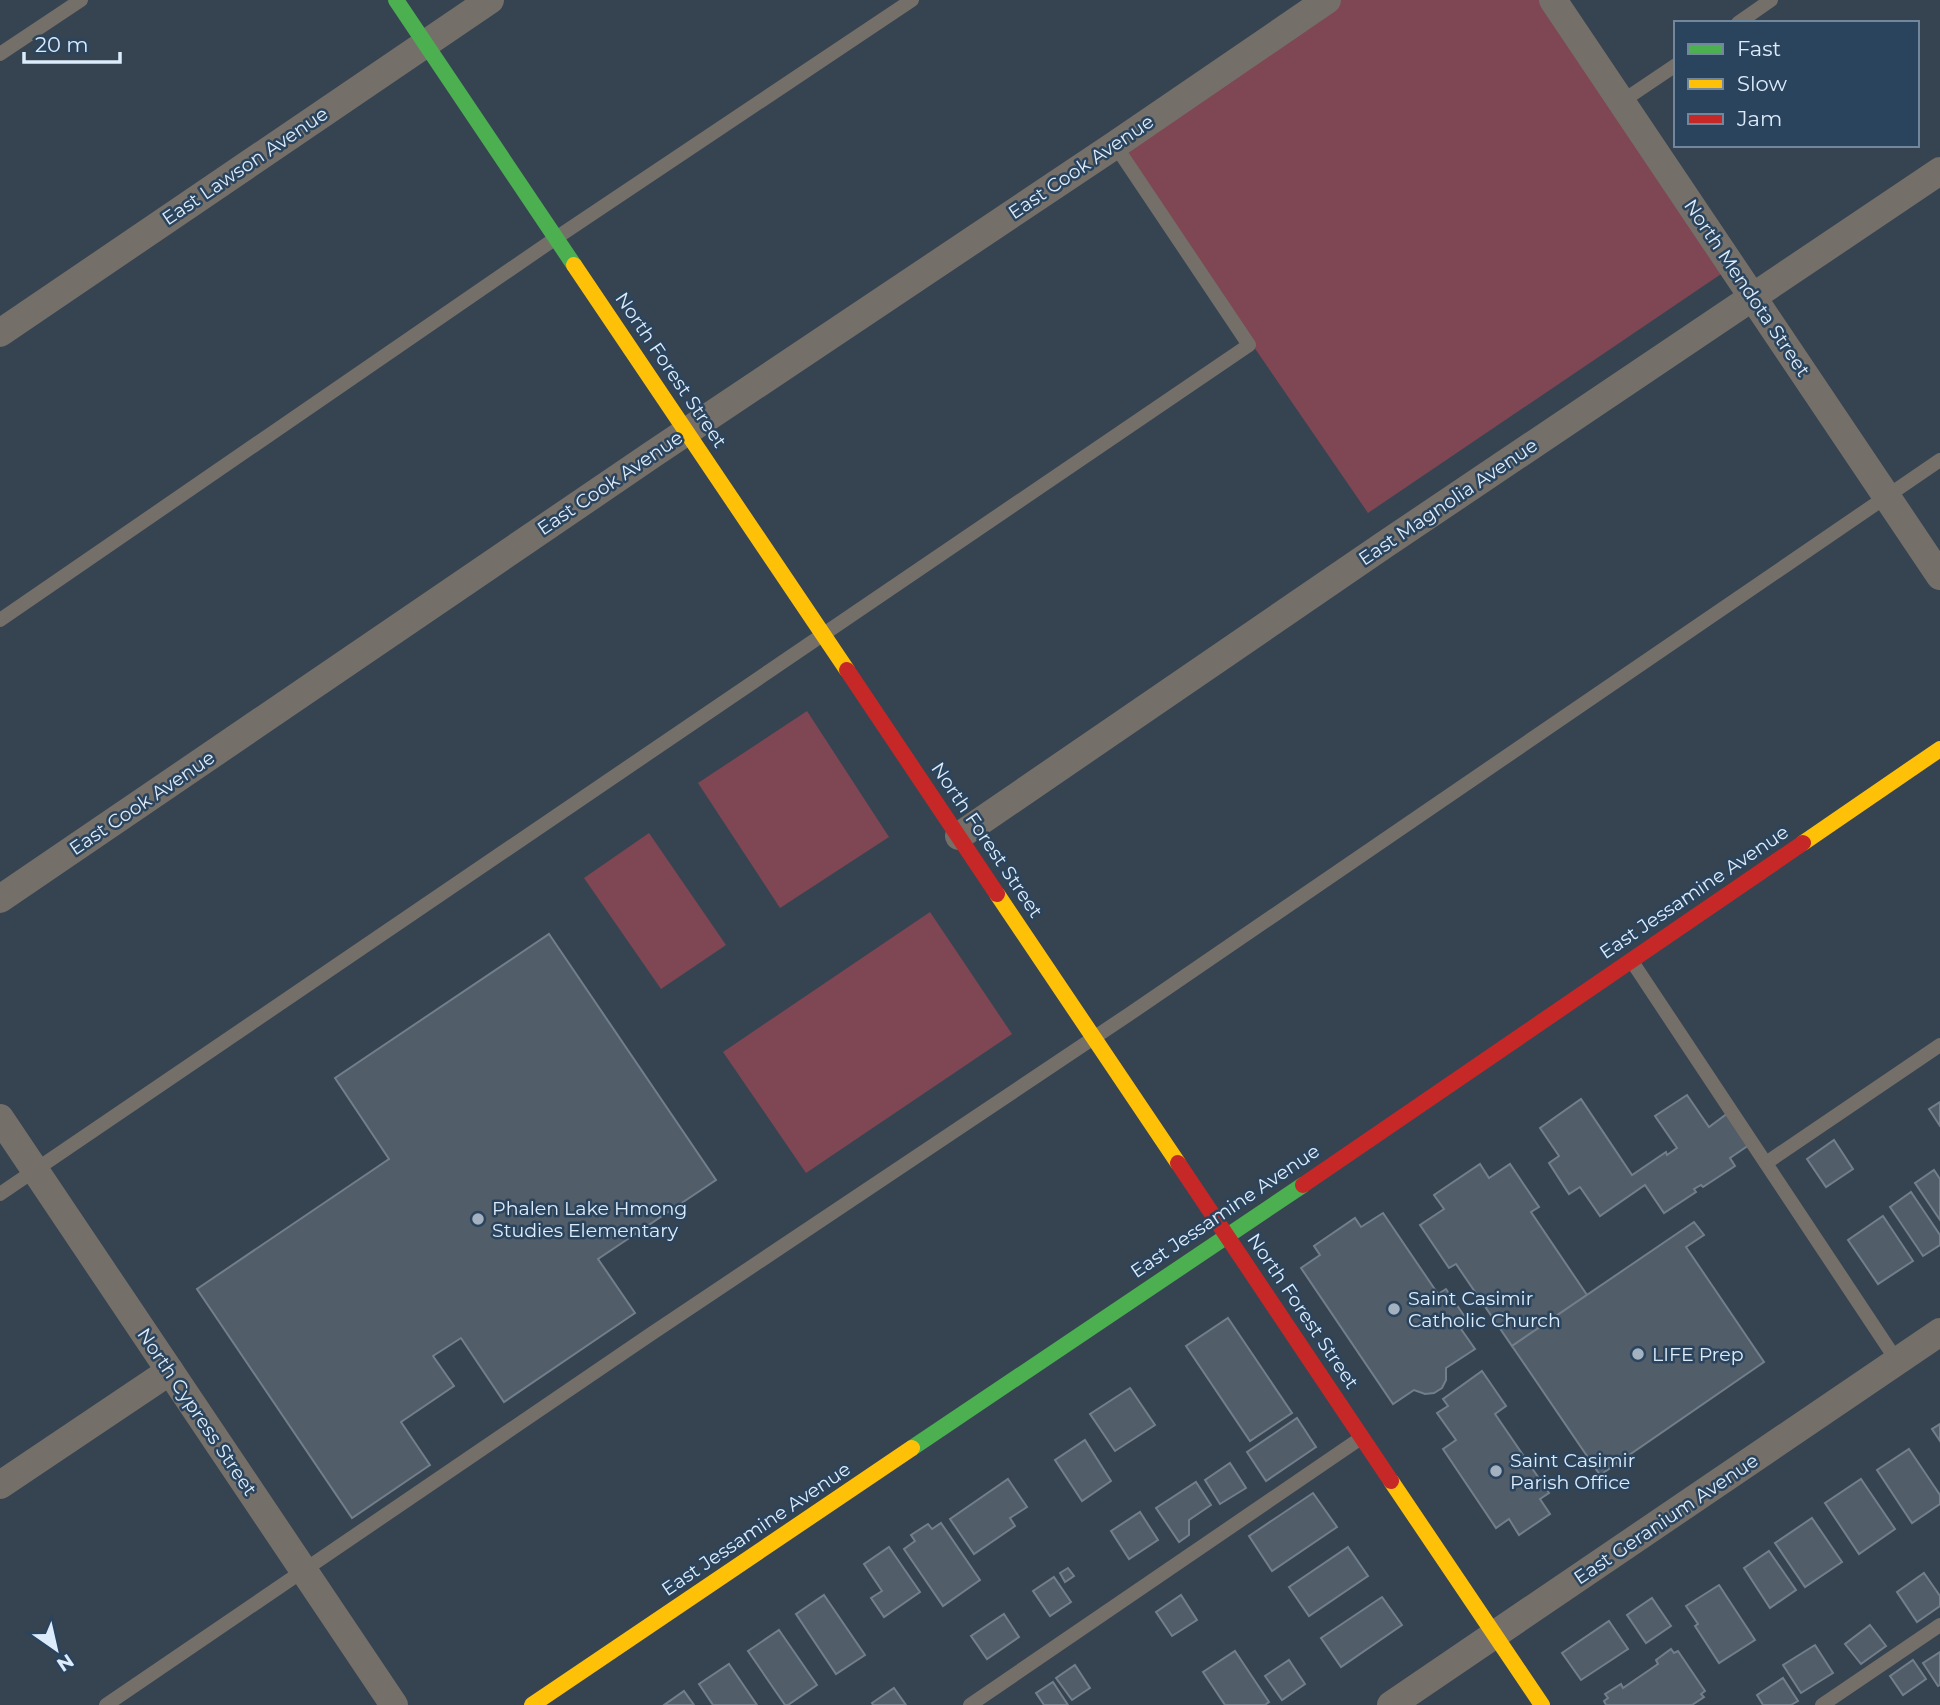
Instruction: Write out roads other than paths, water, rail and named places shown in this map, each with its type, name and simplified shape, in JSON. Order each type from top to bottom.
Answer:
[{"type":"street","name":"North Forest Street","points":[[396,0],[1542,1705]]},
{"type":"street","name":"East Lawson Avenue","points":[[0,332],[490,0]]},
{"type":"street","name":"East Cook Avenue","points":[[0,899],[1327,0]]},
{"type":"street","name":"North Mendota Street","points":[[1553,0],[1940,576]]},
{"type":"street","name":"East Magnolia Avenue","points":[[959,836],[1940,171]]},
{"type":"street","name":"East Jessamine Avenue","points":[[532,1705],[1227,1236],[1940,749]]},
{"type":"street","name":"North Cypress Street","points":[[0,1118],[394,1705]]},
{"type":"street","name":"East Geranium Avenue","points":[[1391,1705],[1940,1332]]},
{"type":"street","points":[[0,1485],[170,1371]]},
{"type":"lane","points":[[0,54],[81,0]]},
{"type":"lane","points":[[0,621],[556,238],[912,0]]},
{"type":"lane","points":[[1741,21],[1771,0]]},
{"type":"lane","points":[[1622,102],[1674,66]]},
{"type":"lane","points":[[0,1194],[1249,345],[1115,145]]},
{"type":"lane","points":[[106,1705],[651,1334],[1095,1038],[1940,460]]},
{"type":"lane","points":[[1631,960],[1897,1361]]},
{"type":"lane","points":[[1766,1163],[1940,1045]]},
{"type":"lane","points":[[970,1705],[1362,1438]]},
{"type":"lane","points":[[1822,1705],[1940,1625]]},
{"type":"place","name":"Phalen Lake Hmong Studies Elementary","points":[[478,1219]]},
{"type":"place","name":"Saint Casimir Catholic Church","points":[[1394,1309]]},
{"type":"place","name":"LIFE Prep","points":[[1638,1354]]},
{"type":"place","name":"Saint Casimir Parish Office","points":[[1496,1471]]}]
